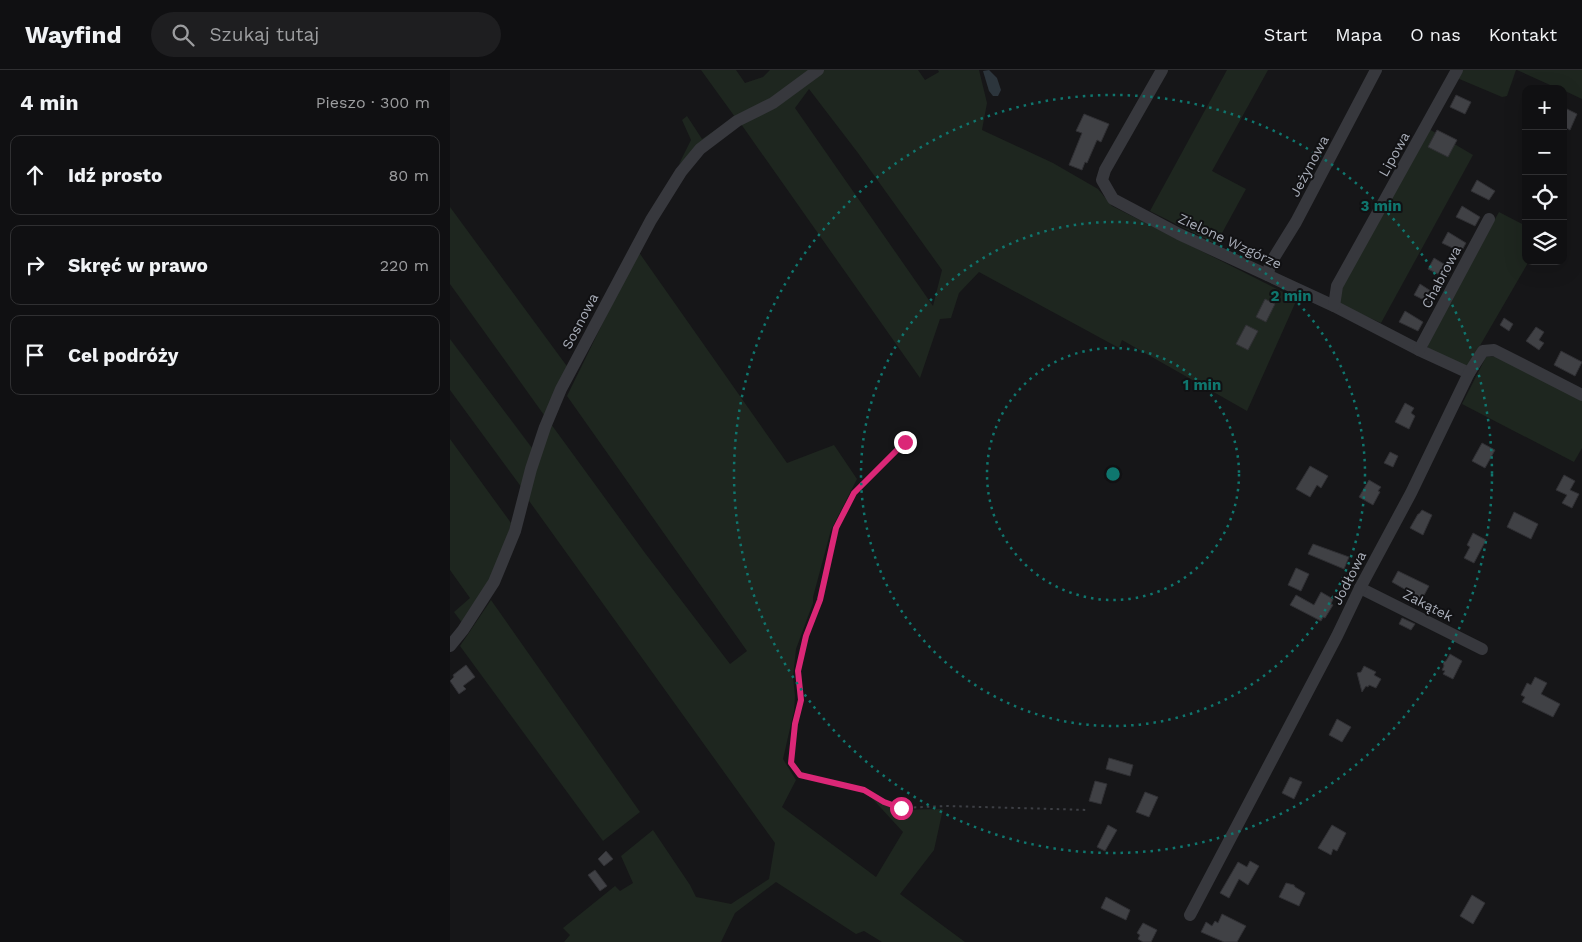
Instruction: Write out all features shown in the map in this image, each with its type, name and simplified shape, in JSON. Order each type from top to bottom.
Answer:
[{"type":"street","name":"Sosnowa","points":[[450,646],[463,630],[494,582],[515,531],[534,460],[561,389],[650,220],[676,180],[700,149],[737,122],[773,104],[818,70]]},
{"type":"street","name":"Zielone Wzgórze","points":[[1162,70],[1105,170],[1102,180],[1113,199],[1179,234],[1334,306],[1469,373]]},
{"type":"street","name":"Jeżynowa","points":[[1268,275],[1270,264],[1296,222],[1376,70]]},
{"type":"street","name":"Lipowa","points":[[1334,306],[1337,286],[1457,70]]},
{"type":"street","name":"Chabrowa","points":[[1420,350],[1489,219]]},
{"type":"street","name":"Jodłowa","points":[[1190,914],[1338,636],[1360,588],[1411,493],[1469,373],[1483,351],[1494,350],[1582,395]]},
{"type":"street","name":"Zakątek","points":[[1360,588],[1482,649]]},
{"type":"path","points":[[905,442],[854,493],[836,528],[820,600],[806,636],[798,671],[801,700],[795,724],[791,763],[800,775],[864,790],[884,802],[901,808],[946,806],[1089,810]]},
{"type":"shaded area","points":[[701,70],[736,70],[745,83],[763,77],[770,70],[810,70],[679,164],[691,140],[682,120],[687,116],[702,139],[735,117]]},
{"type":"shaded area","points":[[822,70],[918,70],[925,80],[939,72],[938,70],[979,70],[987,103],[982,130],[1053,163],[1098,189],[1112,206],[1297,299],[1247,411],[1122,340],[1119,348],[979,272],[959,293],[951,318],[940,319],[920,378],[741,124]],"holes":[[[809,89],[858,153],[942,270],[933,306],[795,108]]]},
{"type":"shaded area","points":[[989,70],[997,78],[1001,90],[998,96],[993,96],[989,91],[983,71]]},
{"type":"shaded area","points":[[1227,70],[1268,70],[1212,171],[1246,189],[1216,244],[1150,211]]},
{"type":"shaded area","points":[[1462,70],[1516,70],[1507,96],[1502,97],[1457,78]]},
{"type":"shaded area","points":[[1517,70],[1582,70],[1582,99],[1567,92],[1567,85],[1550,85]]},
{"type":"shaded area","points":[[1429,129],[1473,155],[1381,323],[1339,304],[1341,287]]},
{"type":"shaded area","points":[[450,207],[569,369],[544,415],[450,284]]},
{"type":"shaded area","points":[[1499,212],[1522,224],[1522,265],[1527,265],[1467,368],[1428,348],[1428,338]]},
{"type":"shaded area","points":[[638,251],[787,463],[834,445],[857,479],[831,530],[813,603],[796,649],[793,677],[794,711],[783,759],[796,780],[782,807],[876,877],[903,832],[870,796],[896,810],[943,809],[934,850],[900,894],[965,942],[882,942],[864,931],[856,934],[776,882],[735,913],[721,942],[564,942],[570,935],[563,928],[615,886],[620,891],[633,883],[621,856],[653,830],[696,897],[731,904],[769,879],[775,843],[527,498],[551,424],[645,553],[730,664],[747,651],[567,396]]},
{"type":"shaded area","points":[[450,339],[532,448],[522,488],[450,390]]},
{"type":"shaded area","points":[[1499,356],[1582,398],[1582,448],[1574,462],[1462,404],[1486,357]]},
{"type":"shaded area","points":[[450,439],[511,523],[505,546],[493,573],[463,624],[454,612],[470,598],[450,570]]},
{"type":"shaded area","points":[[491,600],[640,812],[603,841],[460,646]]},
{"type":"building","points":[[1456,95],[1471,102],[1465,114],[1450,107]]},
{"type":"building","points":[[1567,109],[1577,114],[1570,130],[1567,128]]},
{"type":"building","points":[[1084,114],[1109,124],[1101,142],[1097,140],[1082,170],[1069,165],[1082,133],[1076,131]]},
{"type":"building","points":[[1437,130],[1457,140],[1448,157],[1428,147]]},
{"type":"building","points":[[1477,180],[1495,191],[1489,200],[1471,191]]},
{"type":"building","points":[[1462,206],[1480,217],[1475,226],[1456,217]]},
{"type":"building","points":[[1448,232],[1466,243],[1461,252],[1442,243]]},
{"type":"building","points":[[1434,258],[1452,269],[1446,278],[1428,269]]},
{"type":"building","points":[[1420,284],[1437,295],[1432,304],[1414,295]]},
{"type":"building","points":[[1265,299],[1275,304],[1266,322],[1256,317]]},
{"type":"building","points":[[1405,311],[1423,322],[1418,331],[1399,322]]},
{"type":"building","points":[[1504,318],[1513,324],[1509,331],[1500,325]]},
{"type":"building","points":[[1246,325],[1258,331],[1248,350],[1236,344]]},
{"type":"building","points":[[1536,327],[1544,332],[1539,340],[1544,343],[1539,350],[1526,341]]},
{"type":"building","points":[[1561,351],[1582,362],[1575,376],[1554,365]]},
{"type":"building","points":[[1405,403],[1414,408],[1411,413],[1415,416],[1409,429],[1395,422]]},
{"type":"building","points":[[1482,443],[1495,450],[1485,468],[1472,461]]},
{"type":"building","points":[[1390,452],[1398,456],[1393,467],[1384,463]]},
{"type":"building","points":[[1310,466],[1328,476],[1321,488],[1317,485],[1310,497],[1296,489]]},
{"type":"building","points":[[1564,475],[1575,481],[1570,490],[1579,494],[1572,508],[1562,503],[1567,495],[1556,490]]},
{"type":"building","points":[[1369,480],[1381,487],[1373,505],[1359,497]]},
{"type":"building","points":[[1422,510],[1432,515],[1423,535],[1410,528]]},
{"type":"building","points":[[1514,512],[1538,524],[1531,539],[1507,527]]},
{"type":"building","points":[[1473,533],[1486,540],[1474,563],[1464,558],[1470,547],[1467,545]]},
{"type":"building","points":[[1313,544],[1349,557],[1344,569],[1308,554]]},
{"type":"building","points":[[1296,568],[1309,574],[1301,591],[1288,585]]},
{"type":"building","points":[[1398,571],[1429,586],[1422,599],[1392,582]]},
{"type":"building","points":[[1321,592],[1333,599],[1331,604],[1333,605],[1321,621],[1290,605],[1296,595],[1314,605]]},
{"type":"building","points":[[1402,618],[1415,624],[1411,630],[1399,624]]},
{"type":"building","points":[[1450,654],[1462,661],[1453,679],[1443,674],[1445,671],[1442,670],[1443,662],[1446,661]]},
{"type":"building","points":[[466,665],[475,677],[463,686],[466,689],[459,694],[450,681],[454,677],[453,675]]},
{"type":"building","points":[[1364,666],[1376,672],[1374,675],[1381,679],[1376,688],[1369,685],[1362,692],[1357,673],[1361,672]]},
{"type":"building","points":[[1535,677],[1547,683],[1541,694],[1560,704],[1553,717],[1522,702],[1525,697],[1521,695],[1527,683],[1531,685]]},
{"type":"building","points":[[1337,719],[1351,727],[1342,742],[1329,735]]},
{"type":"building","points":[[1109,758],[1133,765],[1130,776],[1106,769]]},
{"type":"building","points":[[1290,777],[1302,782],[1294,799],[1282,793]]},
{"type":"building","points":[[1095,781],[1107,784],[1101,804],[1089,801]]},
{"type":"building","points":[[1145,792],[1158,797],[1149,817],[1136,812]]},
{"type":"building","points":[[1108,825],[1117,830],[1105,851],[1097,847]]},
{"type":"building","points":[[1332,825],[1346,833],[1337,851],[1333,849],[1331,855],[1318,848]]},
{"type":"building","points":[[606,851],[613,859],[604,866],[598,859]]},
{"type":"building","points":[[1250,861],[1259,866],[1248,885],[1239,879],[1229,898],[1220,893],[1238,862],[1247,867]]},
{"type":"building","points":[[595,870],[607,886],[600,891],[588,875]]},
{"type":"building","points":[[1286,883],[1294,885],[1305,893],[1299,906],[1279,897]]},
{"type":"building","points":[[1472,895],[1485,903],[1473,924],[1460,916]]},
{"type":"building","points":[[1106,897],[1130,910],[1126,920],[1101,908]]},
{"type":"building","points":[[1222,914],[1246,926],[1237,942],[1224,942],[1201,932],[1206,922],[1212,926],[1215,921],[1218,923]]},
{"type":"building","points":[[1143,923],[1157,930],[1151,942],[1143,942],[1138,939],[1140,935],[1137,933]]},
{"type":"route","points":[[901,808],[884,802],[864,790],[800,775],[791,763],[795,724],[801,700],[798,671],[806,636],[820,600],[836,528],[854,493],[905,442]]}]
